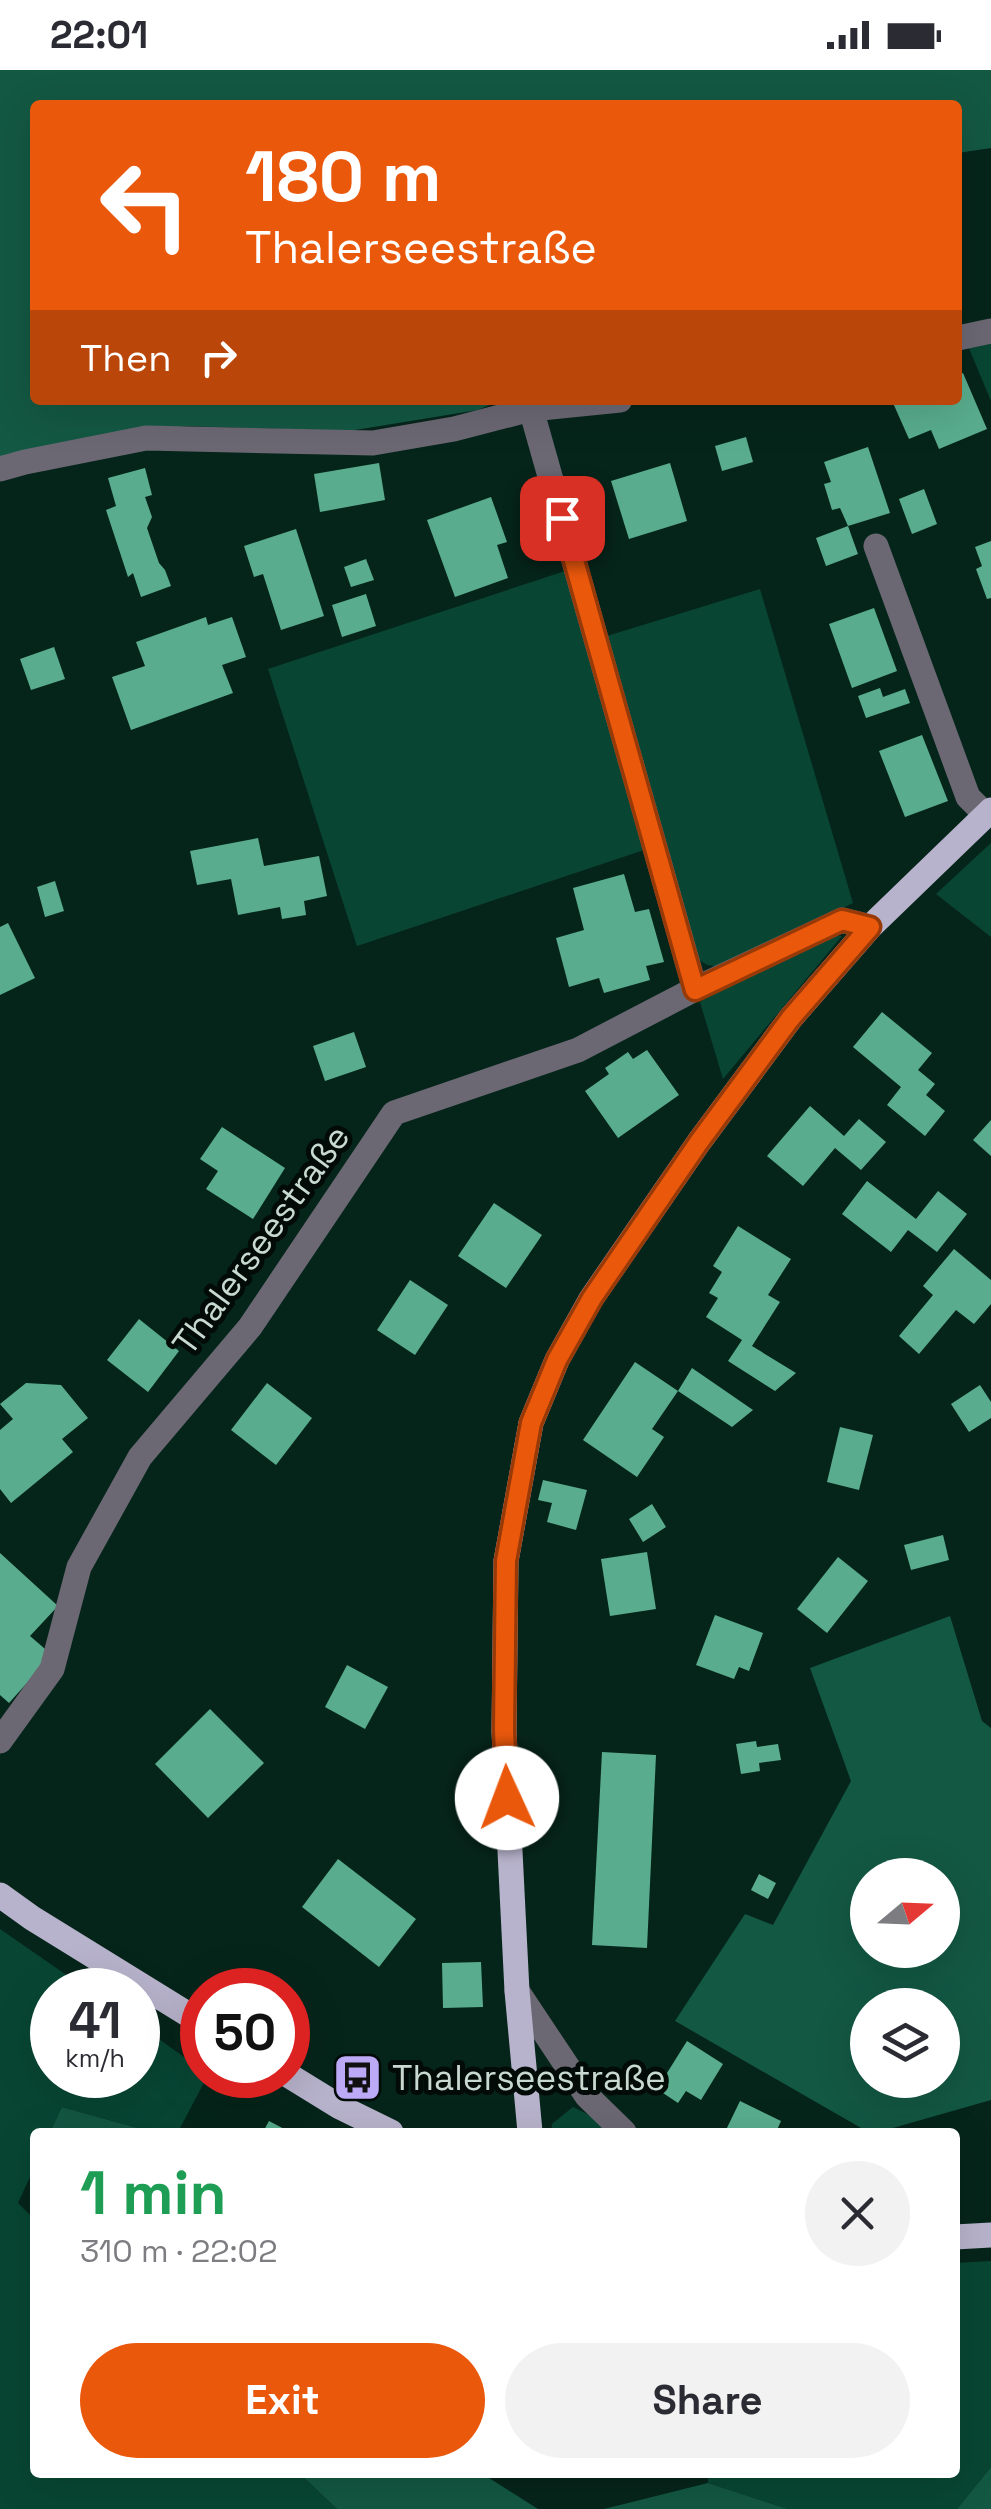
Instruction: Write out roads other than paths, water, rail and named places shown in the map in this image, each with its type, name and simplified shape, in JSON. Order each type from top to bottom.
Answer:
[{"type":"main road","points":[[530,2128],[517,1991],[504,1730],[506,1561],[531,1423],[557,1360],[602,1283],[790,1019],[870,927],[989,812]]},
{"type":"main road","points":[[0,1895],[180,2009]]},
{"type":"main road","points":[[310,2088],[383,2128]]},
{"type":"main road","points":[[960,2237],[991,2235]]},
{"type":"street","points":[[962,337],[991,331]]},
{"type":"street","points":[[0,469],[146,438],[373,443],[454,429],[532,409],[571,405]]},
{"type":"street","points":[[532,409],[695,990]]},
{"type":"street","points":[[876,546],[968,797],[989,812]]},
{"type":"street","name":"Thalerseestraße","points":[[0,1741],[52,1669],[79,1567],[140,1456],[250,1327],[394,1113],[578,1050],[842,920],[870,927]]},
{"type":"street","points":[[517,1991],[587,2096],[620,2128]]},
{"type":"place","name":"Thalerseestraße","points":[[357,2078]]}]
